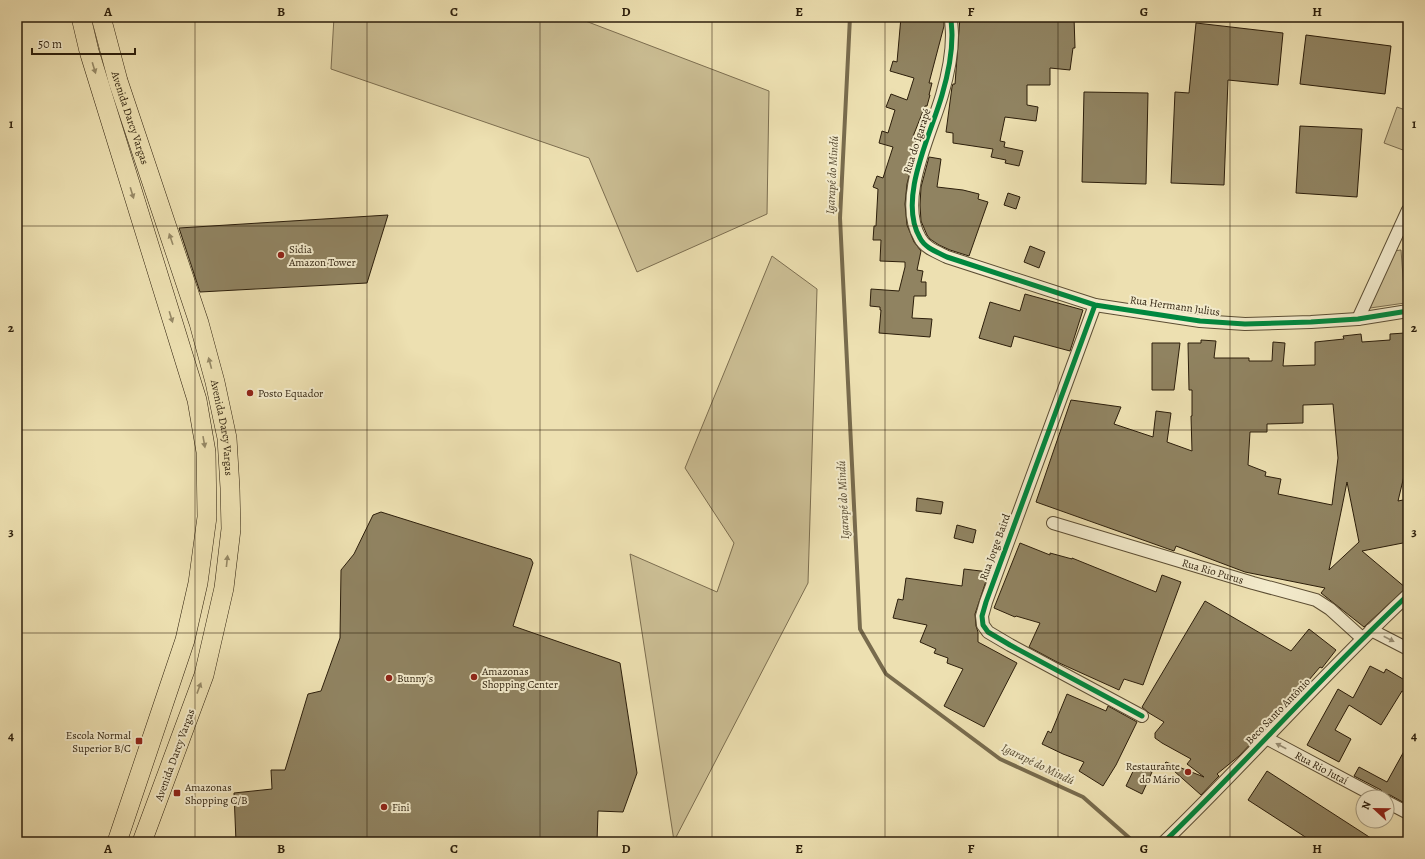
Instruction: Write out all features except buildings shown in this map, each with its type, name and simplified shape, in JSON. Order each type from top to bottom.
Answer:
[{"type":"main road","name":"Avenida Darcy Vargas","points":[[81,17],[89,51],[197,400],[206,452],[207,517],[198,583],[185,640],[117,842]]},
{"type":"main road","name":"Avenida Darcy Vargas","points":[[101,17],[118,81],[199,323],[215,382],[227,438],[230,488],[231,529],[224,588],[204,675],[142,842]]},
{"type":"street","name":"Rua do Igarapé","points":[[947,257],[931,250],[920,239],[915,226],[912,211],[915,181],[942,94],[947,72],[952,36],[950,17]]},
{"type":"street","points":[[1358,319],[1408,210]]},
{"type":"street","name":"Rua Hermann Julius","points":[[947,257],[1095,305],[1200,321],[1245,324],[1358,319],[1408,311]]},
{"type":"street","name":"Rua Jorge Baird","points":[[1095,305],[982,616],[984,625],[988,632],[1142,716]]},
{"type":"street","name":"Rua Rio Purus","points":[[1053,522],[1253,583],[1316,600],[1366,634],[1408,649]]},
{"type":"street","name":"Beco Santo Antônio","points":[[1164,842],[1366,634],[1408,595]]},
{"type":"street","name":"Rua Rio Jutaí","points":[[1266,738],[1362,789]]},
{"type":"street","points":[[1395,806],[1408,813]]},
{"type":"shaded area","points":[[334,17],[575,17],[769,91],[767,214],[637,272],[589,158],[331,69]]},
{"type":"shaded area","points":[[1397,107],[1408,111],[1408,135],[1403,150],[1384,143]]},
{"type":"shaded area","points":[[1401,250],[1405,303],[1370,308],[1393,251]]},
{"type":"shaded area","points":[[772,256],[817,289],[808,583],[674,841],[630,554],[717,592],[734,543],[685,468]]},
{"type":"waterway","name":"Igarapé do Mindú","points":[[850,17],[840,218],[860,629],[886,674],[1000,759],[1083,797],[1134,842]]},
{"type":"cycle path","points":[[951,17],[952,42],[947,73],[942,95],[918,166],[912,205],[914,222],[920,238],[932,249],[947,257],[1095,305],[1200,321],[1245,324],[1311,322],[1358,319],[1408,311]]},
{"type":"cycle path","points":[[1095,305],[986,602],[982,616],[983,625],[988,632],[1010,645],[1142,716]]},
{"type":"cycle path","points":[[1164,842],[1346,656],[1408,595]]},
{"type":"place","name":"Sidia Amazon Tower","points":[[281,255]]},
{"type":"place","name":"Posto Equador","points":[[250,393]]},
{"type":"place","name":"Amazonas Shopping Center","points":[[474,677]]},
{"type":"place","name":"Bunny's","points":[[389,678]]},
{"type":"place","name":"Escola Normal Superior B/C","points":[[139,741]]},
{"type":"place","name":"Restaurante do Mário","points":[[1188,772]]},
{"type":"place","name":"Amazonas Shopping C/B","points":[[177,793]]},
{"type":"place","name":"Fini","points":[[384,807]]}]
